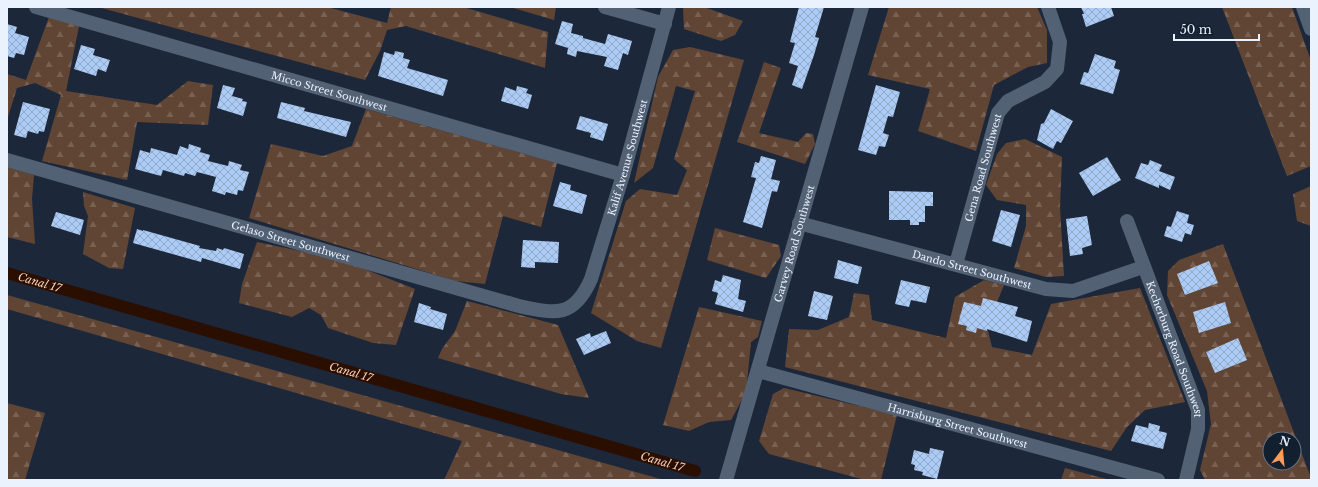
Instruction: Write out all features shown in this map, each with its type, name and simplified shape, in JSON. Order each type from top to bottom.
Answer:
[{"type":"street","name":"Micco Street Southwest","points":[[36,7],[623,175]]},
{"type":"street","points":[[605,7],[664,24]]},
{"type":"street","name":"Kalif Avenue Southwest","points":[[575,304],[586,290],[591,279],[623,175],[669,7]]},
{"type":"street","name":"Garvey Road Southwest","points":[[726,480],[862,7]]},
{"type":"street","name":"Gena Road Southwest","points":[[956,264],[998,113],[1008,101],[1046,82],[1058,68],[1060,42],[1048,7]]},
{"type":"street","name":"Gelaso Street Southwest","points":[[7,160],[519,306],[550,313],[564,310],[575,304]]},
{"type":"street","name":"Kecherburg Road Southwest","points":[[1127,221],[1198,410],[1198,429],[1186,480]]},
{"type":"street","name":"Dando Street Southwest","points":[[799,223],[1046,289],[1073,291],[1143,267]]},
{"type":"street","name":"Harrisburg Street Southwest","points":[[758,371],[1158,480]]},
{"type":"green space","points":[[98,7],[327,7],[387,23],[391,7],[463,7],[548,32],[545,68],[406,26],[387,30],[380,51],[365,80]]},
{"type":"green space","points":[[510,7],[556,7],[554,20]]},
{"type":"green space","points":[[683,7],[704,7],[743,21],[735,35],[721,41],[684,29]]},
{"type":"green space","points":[[889,7],[1037,7],[1047,30],[1047,63],[1028,67],[994,85],[976,151],[918,131],[930,89],[868,75]]},
{"type":"green space","points":[[1222,7],[1292,7],[1311,61],[1311,166],[1287,176]]},
{"type":"green space","points":[[49,17],[79,26],[66,91],[157,105],[188,81],[213,85],[208,125],[137,122],[127,180],[42,161],[61,95],[35,83],[17,88],[7,120],[7,74],[26,80]]},
{"type":"green space","points":[[690,47],[744,60],[661,348],[637,341],[591,313],[626,201],[640,189],[677,195],[687,170],[674,159],[695,91],[676,86],[653,168],[634,183],[658,77],[673,50]]},
{"type":"green space","points":[[764,62],[781,68],[759,133],[798,142],[806,133],[813,134],[815,144],[805,164],[737,142]]},
{"type":"green space","points":[[366,109],[557,163],[541,227],[503,216],[485,284],[456,281],[249,218],[271,144],[323,156],[352,146]]},
{"type":"green space","points":[[1025,139],[1062,157],[1060,207],[1064,276],[1046,277],[1014,268],[1026,226],[1026,205],[997,200],[986,185],[997,154],[1006,143]]},
{"type":"green space","points":[[7,167],[34,175],[32,199],[35,244],[7,237]]},
{"type":"green space","points":[[1311,186],[1311,226],[1297,221],[1293,194]]},
{"type":"green space","points":[[83,192],[135,208],[123,269],[109,268],[83,254],[88,216],[84,206]]},
{"type":"green space","points":[[715,228],[779,245],[781,256],[766,278],[707,260]]},
{"type":"green space","points":[[257,242],[339,259],[415,289],[396,345],[373,343],[328,328],[321,315],[309,308],[292,317],[239,303],[242,284]]},
{"type":"green space","points":[[1223,244],[1293,431],[1262,431],[1262,471],[1302,471],[1302,454],[1311,480],[1205,480],[1200,470],[1211,424],[1207,391],[1167,295],[1168,271],[1179,260]]},
{"type":"green space","points":[[984,280],[1004,285],[987,327],[992,347],[1032,355],[1051,304],[1140,288],[1185,402],[1145,410],[1127,427],[1111,451],[785,367],[789,329],[818,330],[849,317],[854,293],[869,295],[872,320],[946,338],[955,297]]},
{"type":"green space","points":[[7,295],[664,480],[444,480],[462,441],[7,309]]},
{"type":"green space","points":[[467,301],[558,325],[589,398],[561,394],[438,358],[442,349],[455,331]]},
{"type":"green space","points":[[699,307],[762,321],[758,337],[751,342],[746,392],[731,420],[709,422],[689,431],[663,425]]},
{"type":"green space","points":[[784,388],[897,415],[881,480],[865,480],[769,454],[759,441],[773,394]]},
{"type":"green space","points":[[7,403],[45,413],[25,480],[7,480]]},
{"type":"green space","points":[[1065,468],[1110,480],[1061,480]]},
{"type":"building","points":[[799,7],[824,7],[815,37],[819,38],[802,89],[792,85],[798,66],[789,63],[795,43],[790,42]]},
{"type":"building","points":[[1081,7],[1111,7],[1114,16],[1086,27],[1082,14],[1084,14]]},
{"type":"building","points":[[562,21],[573,24],[571,33],[583,36],[583,38],[605,44],[608,34],[632,41],[628,55],[623,53],[618,70],[604,66],[607,57],[577,51],[576,57],[567,54],[568,48],[555,44]]},
{"type":"building","points":[[7,24],[17,27],[15,33],[29,37],[24,55],[16,53],[14,58],[7,56]]},
{"type":"building","points":[[81,45],[95,49],[93,55],[110,60],[106,72],[98,69],[96,76],[74,69]]},
{"type":"building","points":[[395,51],[404,53],[403,58],[410,60],[407,68],[448,80],[443,96],[378,76],[384,52],[394,55]]},
{"type":"building","points":[[1095,54],[1116,61],[1114,68],[1120,70],[1113,94],[1080,84],[1084,72],[1088,73]]},
{"type":"building","points":[[223,85],[235,88],[232,96],[243,99],[242,101],[247,102],[243,116],[217,108]]},
{"type":"building","points":[[876,85],[900,92],[893,117],[888,116],[883,133],[889,135],[885,147],[879,146],[876,155],[858,150]]},
{"type":"building","points":[[517,86],[528,89],[526,93],[532,95],[528,109],[501,101],[505,87],[516,91]]},
{"type":"building","points":[[23,102],[50,109],[44,132],[39,131],[38,134],[28,131],[26,138],[14,135]]},
{"type":"building","points":[[281,102],[305,108],[304,111],[351,122],[346,137],[277,118]]},
{"type":"building","points":[[1051,109],[1073,121],[1061,143],[1057,141],[1053,149],[1037,140],[1041,124],[1044,123]]},
{"type":"building","points":[[580,116],[608,124],[603,141],[590,137],[591,133],[576,129]]},
{"type":"building","points":[[189,144],[201,148],[200,152],[210,155],[208,161],[228,166],[229,161],[242,165],[240,170],[249,172],[243,191],[238,190],[237,195],[226,192],[225,195],[212,191],[216,177],[197,172],[195,176],[185,173],[184,176],[163,170],[161,176],[135,169],[140,150],[150,153],[151,148],[177,155],[180,146],[188,149]]},
{"type":"building","points":[[761,156],[776,160],[771,179],[780,181],[777,192],[772,191],[762,228],[743,222],[756,178],[751,177],[755,162],[759,163]]},
{"type":"building","points":[[1107,157],[1121,180],[1093,196],[1079,173]]},
{"type":"building","points":[[1150,160],[1162,165],[1159,171],[1175,177],[1170,190],[1159,185],[1159,188],[1135,178],[1141,163],[1148,165]]},
{"type":"building","points":[[560,182],[571,185],[570,190],[587,195],[582,214],[553,206]]},
{"type":"building","points":[[889,191],[933,192],[933,206],[925,206],[925,222],[919,222],[919,225],[910,225],[910,220],[889,220]]},
{"type":"building","points":[[1001,210],[1020,215],[1011,247],[992,241]]},
{"type":"building","points":[[1177,211],[1189,215],[1187,223],[1194,225],[1191,235],[1185,233],[1182,242],[1164,236],[1167,226],[1171,227]]},
{"type":"building","points":[[56,212],[84,220],[80,235],[51,226]]},
{"type":"building","points":[[1087,216],[1092,245],[1082,248],[1083,254],[1070,256],[1066,219]]},
{"type":"building","points":[[137,229],[200,246],[199,248],[216,251],[217,248],[223,250],[224,248],[244,254],[240,269],[202,258],[201,262],[133,243]]},
{"type":"building","points":[[523,240],[559,242],[558,263],[535,262],[535,268],[521,267]]},
{"type":"building","points":[[838,260],[862,267],[858,284],[834,278]]},
{"type":"building","points":[[1209,261],[1218,283],[1185,295],[1177,274]]},
{"type":"building","points":[[723,275],[741,280],[738,299],[746,301],[743,312],[715,304],[718,293],[712,291],[715,280],[721,282]]},
{"type":"building","points":[[901,280],[930,287],[926,303],[911,300],[909,307],[895,304]]},
{"type":"building","points":[[814,291],[833,296],[827,320],[808,316]]},
{"type":"building","points":[[983,298],[1018,307],[1015,316],[1032,321],[1027,342],[987,329],[987,331],[977,328],[976,333],[966,330],[967,326],[958,324],[964,302],[981,306]]},
{"type":"building","points":[[1225,302],[1231,323],[1199,333],[1193,312]]},
{"type":"building","points":[[419,303],[431,307],[430,309],[447,314],[443,330],[414,322]]},
{"type":"building","points":[[606,331],[611,343],[584,355],[576,339],[590,333],[591,337]]},
{"type":"building","points":[[1238,338],[1247,360],[1215,373],[1206,352]]},
{"type":"building","points":[[1149,423],[1160,426],[1159,431],[1167,433],[1163,449],[1131,441],[1136,425],[1148,428]]},
{"type":"building","points":[[930,448],[944,451],[937,479],[922,475],[923,472],[914,470],[915,465],[911,464],[914,450],[929,454]]},
{"type":"waterway","name":"Canal 17","points":[[7,273],[695,471]]}]
